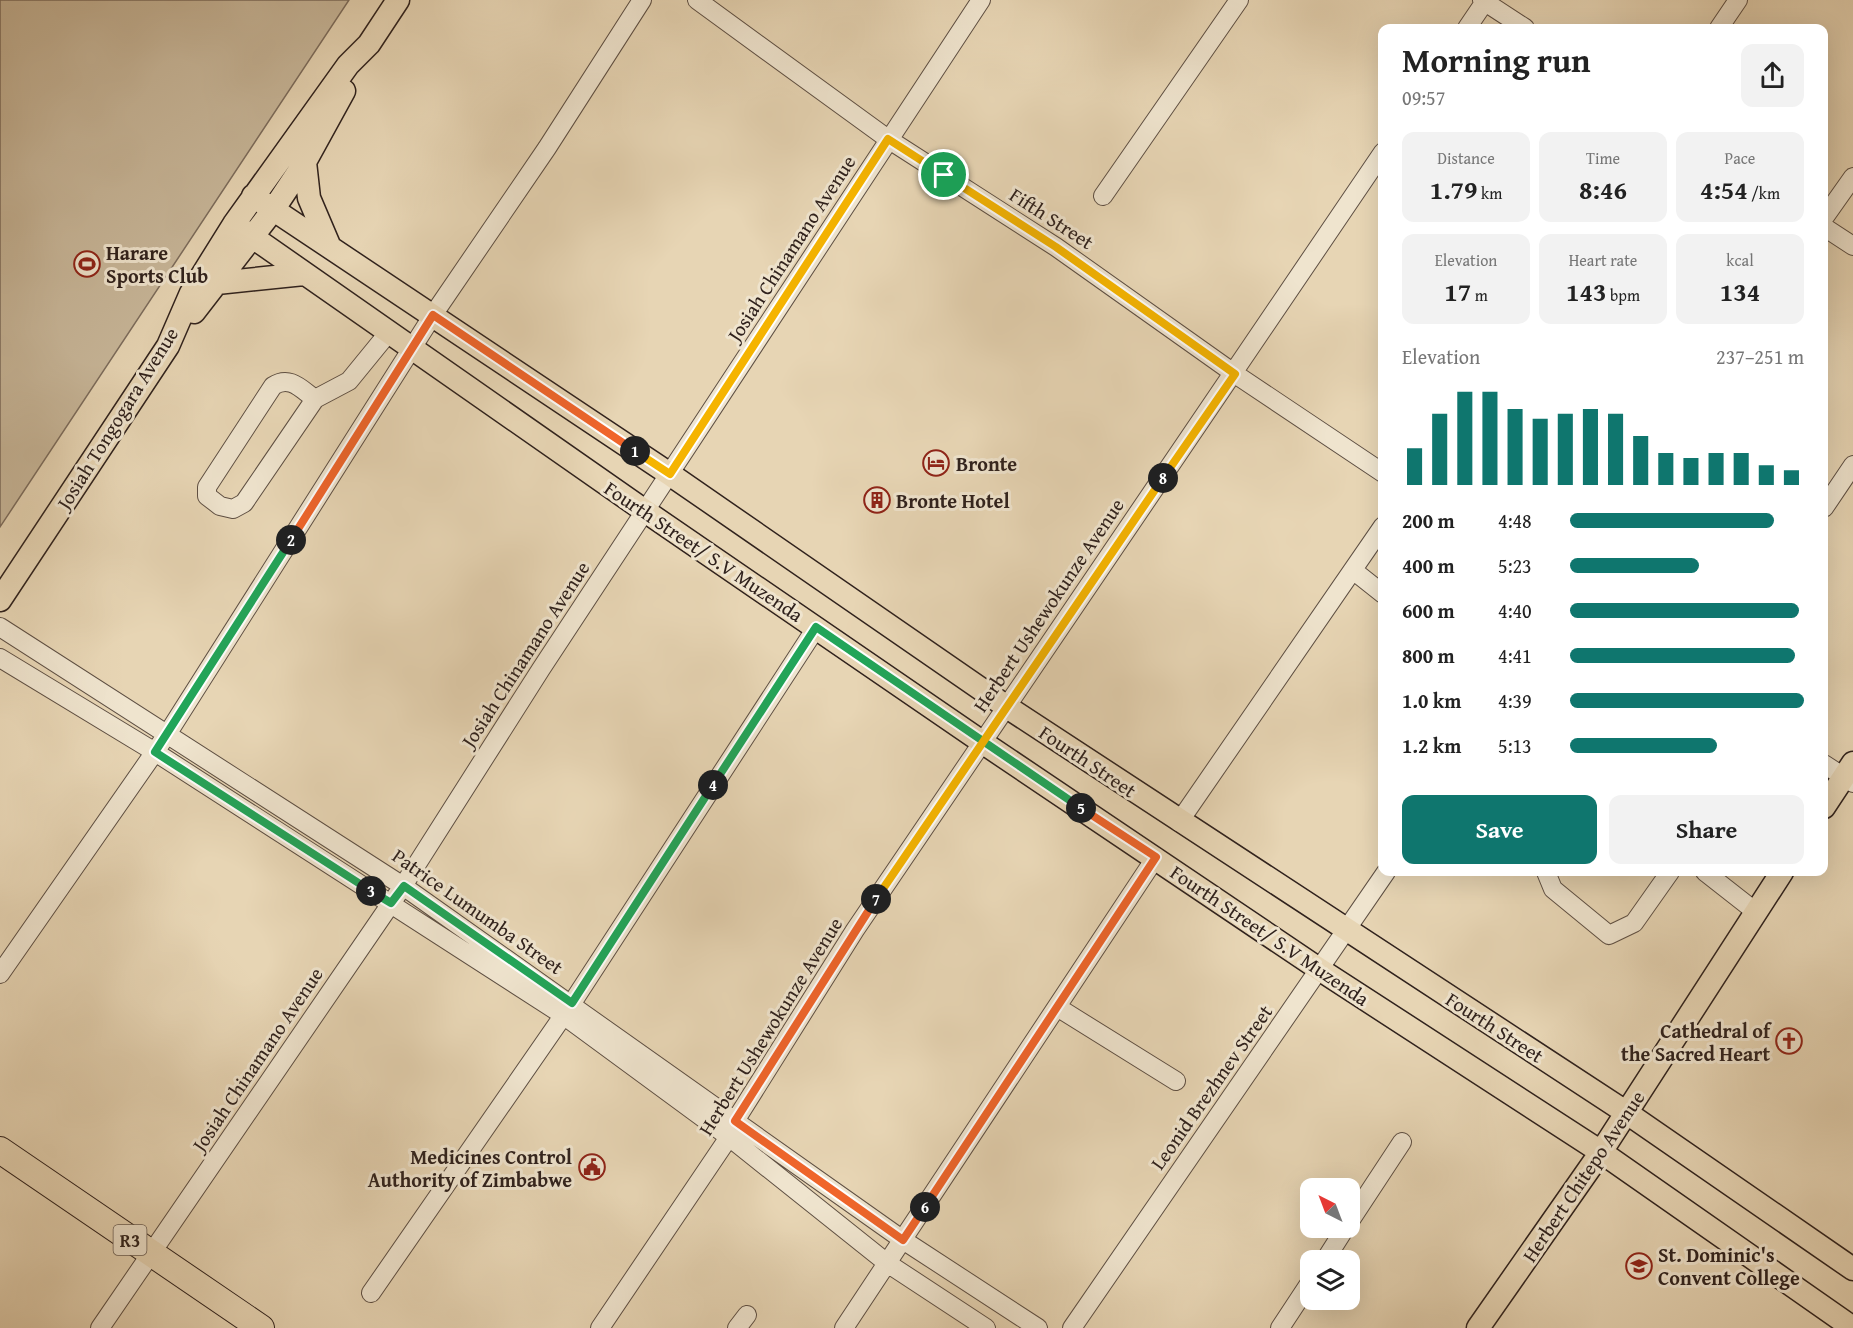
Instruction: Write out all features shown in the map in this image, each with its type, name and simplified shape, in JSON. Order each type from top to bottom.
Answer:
[{"type":"highway","name":"R3","points":[[0,1150],[261,1328]]},
{"type":"main road","name":"Josiah Tongogara Avenue","points":[[0,600],[168,346],[191,293],[234,224],[348,64],[369,44],[398,0]]},
{"type":"main road","points":[[168,346],[254,238],[305,162],[369,44]]},
{"type":"main road","points":[[305,162],[309,198],[329,245]]},
{"type":"main road","name":"Fourth Street","points":[[253,196],[670,474],[1006,707],[1628,1113],[1853,1269]]},
{"type":"main road","points":[[234,224],[304,274]]},
{"type":"main road","points":[[217,283],[304,274]]},
{"type":"main road","name":"Fourth Street/ S.V Muzenda","points":[[304,274],[982,742],[1156,857],[1319,969],[1602,1152],[1853,1328]]},
{"type":"main road","points":[[1828,802],[1850,774]]},
{"type":"main road","name":"Herbert Chitepo Avenue","points":[[1478,1328],[1602,1152],[1779,876]]},
{"type":"street","points":[[0,974],[168,733],[433,315],[547,148],[642,0]]},
{"type":"street","name":"Fifth Street","points":[[697,0],[888,139],[1056,247],[1235,374],[1378,470]]},
{"type":"street","name":"Josiah Chinamano Avenue","points":[[100,1328],[404,886],[645,511],[981,0]]},
{"type":"street","points":[[1103,196],[1239,0]]},
{"type":"street","points":[[1722,24],[1738,0]]},
{"type":"street","points":[[1470,24],[1484,1],[1519,24]]},
{"type":"street","name":"Herbert Ushewokunze Avenue","points":[[600,1328],[732,1129],[849,940],[1235,374],[1378,160]]},
{"type":"street","points":[[1828,212],[1853,177]]},
{"type":"street","points":[[1828,230],[1853,246]]},
{"type":"street","points":[[315,399],[288,380],[273,386],[207,487],[207,496],[220,506],[233,509],[244,503],[315,399],[349,381],[389,332]]},
{"type":"street","points":[[1828,502],[1853,465]]},
{"type":"street","points":[[1179,822],[1378,534]]},
{"type":"street","points":[[1354,571],[1378,590]]},
{"type":"street","name":"Patrice Lumumba Street","points":[[0,627],[404,886],[567,1009],[732,1129],[1038,1328]]},
{"type":"street","points":[[371,1293],[567,1009],[816,627]]},
{"type":"street","name":"Patrice Lumumba Street","points":[[0,658],[155,752],[391,903],[567,1009]]},
{"type":"street","points":[[1828,766],[1850,774]]},
{"type":"street","points":[[844,1328],[1156,857]]},
{"type":"street","name":"Leonid Brezhnev Street","points":[[1072,1328],[1383,876]]},
{"type":"street","points":[[1548,876],[1553,889],[1609,935],[1634,923],[1667,876]]},
{"type":"street","points":[[1710,876],[1756,912]]},
{"type":"street","points":[[1057,1007],[1176,1081]]},
{"type":"street","name":"Patrice Lumumba Street","points":[[732,1129],[887,1263],[986,1328]]},
{"type":"street","points":[[1360,1206],[1402,1142]]},
{"type":"street","points":[[1280,1328],[1300,1298]]},
{"type":"shaded area","name":"Harare Sports Club","points":[[0,0],[349,0],[0,527]]},
{"type":"place","name":"Harare Sports Club","points":[[87,264]]},
{"type":"place","name":"Bronte","points":[[936,463]]},
{"type":"place","name":"Bronte Hotel","points":[[877,500]]},
{"type":"place","name":"Cathedral of the Sacred Heart","points":[[1789,1041]]},
{"type":"place","name":"Medicines Control Authority of Zimbabwe","points":[[592,1167]]},
{"type":"place","name":"St. Dominic's Convent College","points":[[1639,1266]]},
{"type":"route","points":[[944,175],[888,139],[670,474],[433,315],[155,752],[391,903],[404,886],[572,1003],[816,627],[982,742],[1156,857],[903,1240],[735,1121],[855,930],[982,742],[1122,536],[1235,374],[1148,310],[1056,247],[944,175]]}]
